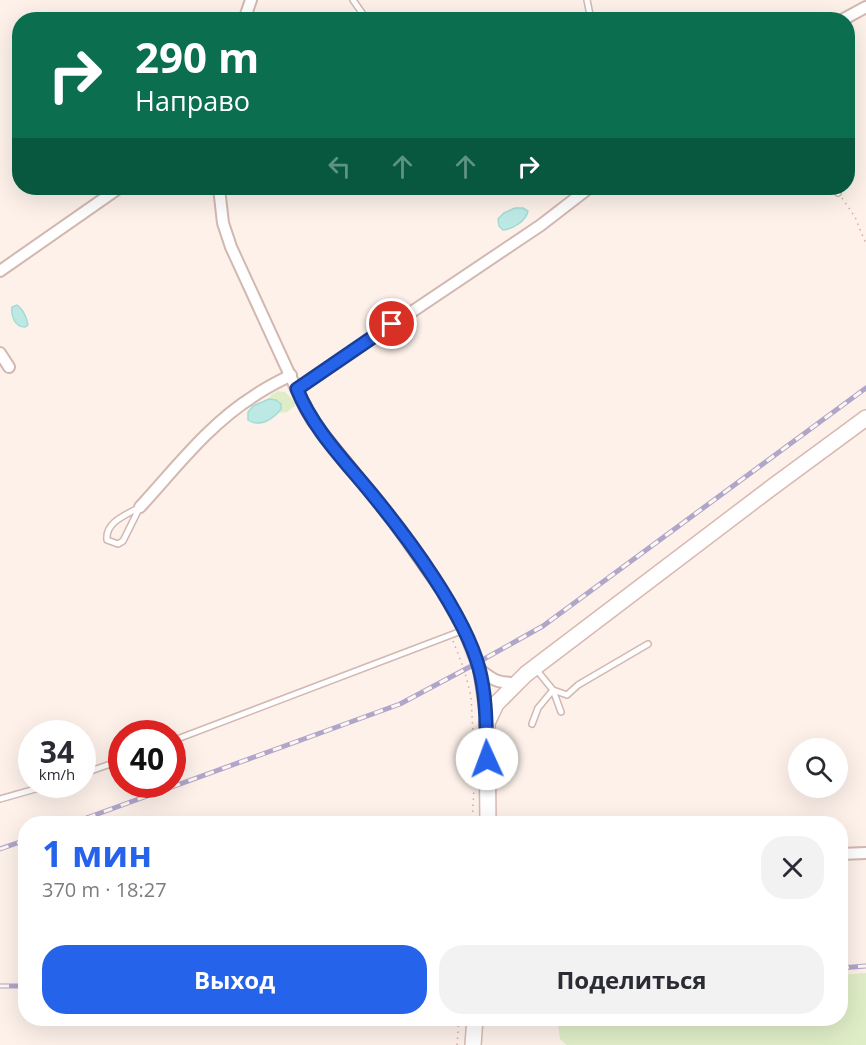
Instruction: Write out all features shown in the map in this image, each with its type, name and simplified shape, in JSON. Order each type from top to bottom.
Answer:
[{"type":"street","points":[[0,271],[109,195]]},
{"type":"street","points":[[220,195],[223,223],[231,247],[312,420],[388,514],[442,591],[464,630],[479,669],[487,723],[488,816]]},
{"type":"street","points":[[297,389],[541,225],[580,195]]},
{"type":"street","points":[[0,353],[9,367]]},
{"type":"street","points":[[140,507],[200,442],[236,409],[291,375]]},
{"type":"street","points":[[487,723],[496,704],[516,682],[866,418]]},
{"type":"street","points":[[479,669],[501,683],[516,682]]},
{"type":"street","points":[[848,854],[866,854]]},
{"type":"street","points":[[473,1045],[474,1026]]},
{"type":"lane","points":[[140,507],[123,541],[118,544],[107,540],[106,533],[110,526],[140,507]]},
{"type":"lane","points":[[186,736],[464,630]]},
{"type":"lane","points":[[553,690],[567,695],[578,685],[648,644]]},
{"type":"lane","points":[[535,667],[553,690],[561,712]]},
{"type":"lane","points":[[532,724],[538,708],[553,690]]},
{"type":"lane","points":[[0,799],[18,794]]},
{"type":"path","points":[[840,195],[855,217],[866,244]]},
{"type":"path","points":[[450,635],[464,669],[471,696],[474,753]]},
{"type":"path","points":[[472,816],[474,788]]},
{"type":"path","points":[[458,1045],[459,1026]]},
{"type":"green space","points":[[278,391],[285,392],[296,403],[287,412],[278,413],[281,409],[276,400],[269,399]]},
{"type":"green space","points":[[866,973],[866,1045],[567,1045],[560,1039],[558,1026],[848,1026],[848,974]]},
{"type":"water","points":[[515,208],[523,208],[528,211],[527,215],[518,224],[503,230],[499,226],[498,219]]},
{"type":"water","points":[[17,305],[27,319],[28,325],[25,327],[18,325],[13,317],[12,307]]},
{"type":"water","points":[[269,399],[281,404],[278,413],[262,423],[248,420],[248,412],[253,406]]},
{"type":"railway","points":[[92,816],[400,704],[477,663],[543,626],[866,388]]},
{"type":"railway","points":[[0,849],[18,843]]},
{"type":"railway","points":[[848,967],[866,966]]},
{"type":"railway","points":[[0,986],[18,986]]},
{"type":"route","points":[[392,324],[297,389],[312,420],[388,514],[442,591],[464,630],[479,669],[487,723],[487,759]]}]
